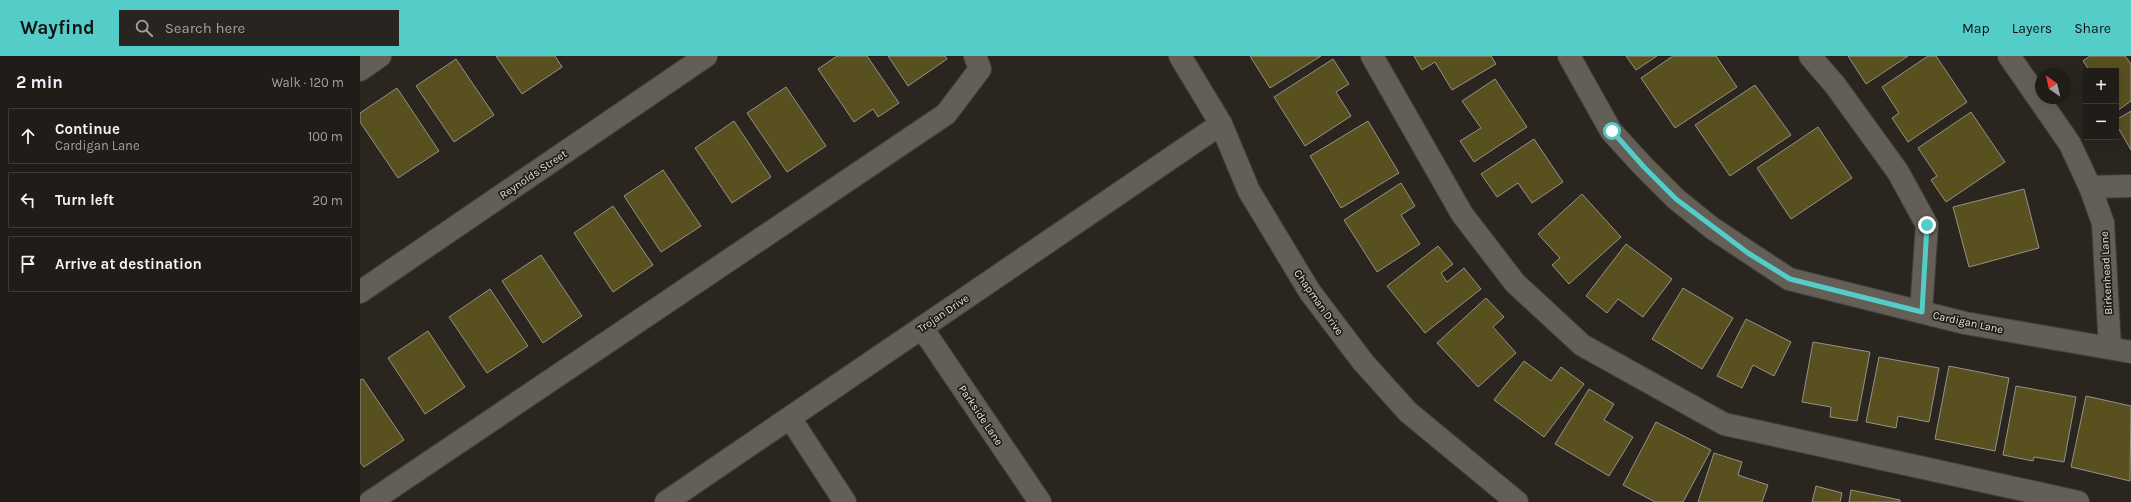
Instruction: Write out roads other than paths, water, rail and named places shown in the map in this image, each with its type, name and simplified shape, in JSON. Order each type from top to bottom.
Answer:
[{"type":"street","points":[[360,70],[380,56]]},
{"type":"street","name":"Reynolds Street","points":[[360,292],[706,56]]},
{"type":"street","points":[[370,502],[946,114],[980,69],[975,56]]},
{"type":"street","name":"Chapman Drive","points":[[1180,56],[1221,124],[1250,191],[1310,292],[1363,362],[1408,412],[1517,502]]},
{"type":"street","points":[[1372,56],[1462,214],[1515,283],[1582,345],[1724,424],[2078,502]]},
{"type":"street","name":"Cardigan Lane","points":[[1569,56],[1612,131],[1643,166],[1676,199],[1712,228],[1790,279],[1965,323],[2131,352]]},
{"type":"street","points":[[1810,56],[1834,85],[1898,172],[1927,225],[1922,312]]},
{"type":"street","name":"Birkenhead Lane","points":[[2009,56],[2070,144],[2090,187],[2103,223],[2110,348]]},
{"type":"street","name":"Trojan Drive","points":[[666,502],[1221,124]]},
{"type":"street","points":[[2090,187],[2131,186]]},
{"type":"street","name":"Parkside Lane","points":[[922,328],[1040,502]]},
{"type":"street","points":[[790,418],[845,502]]}]
